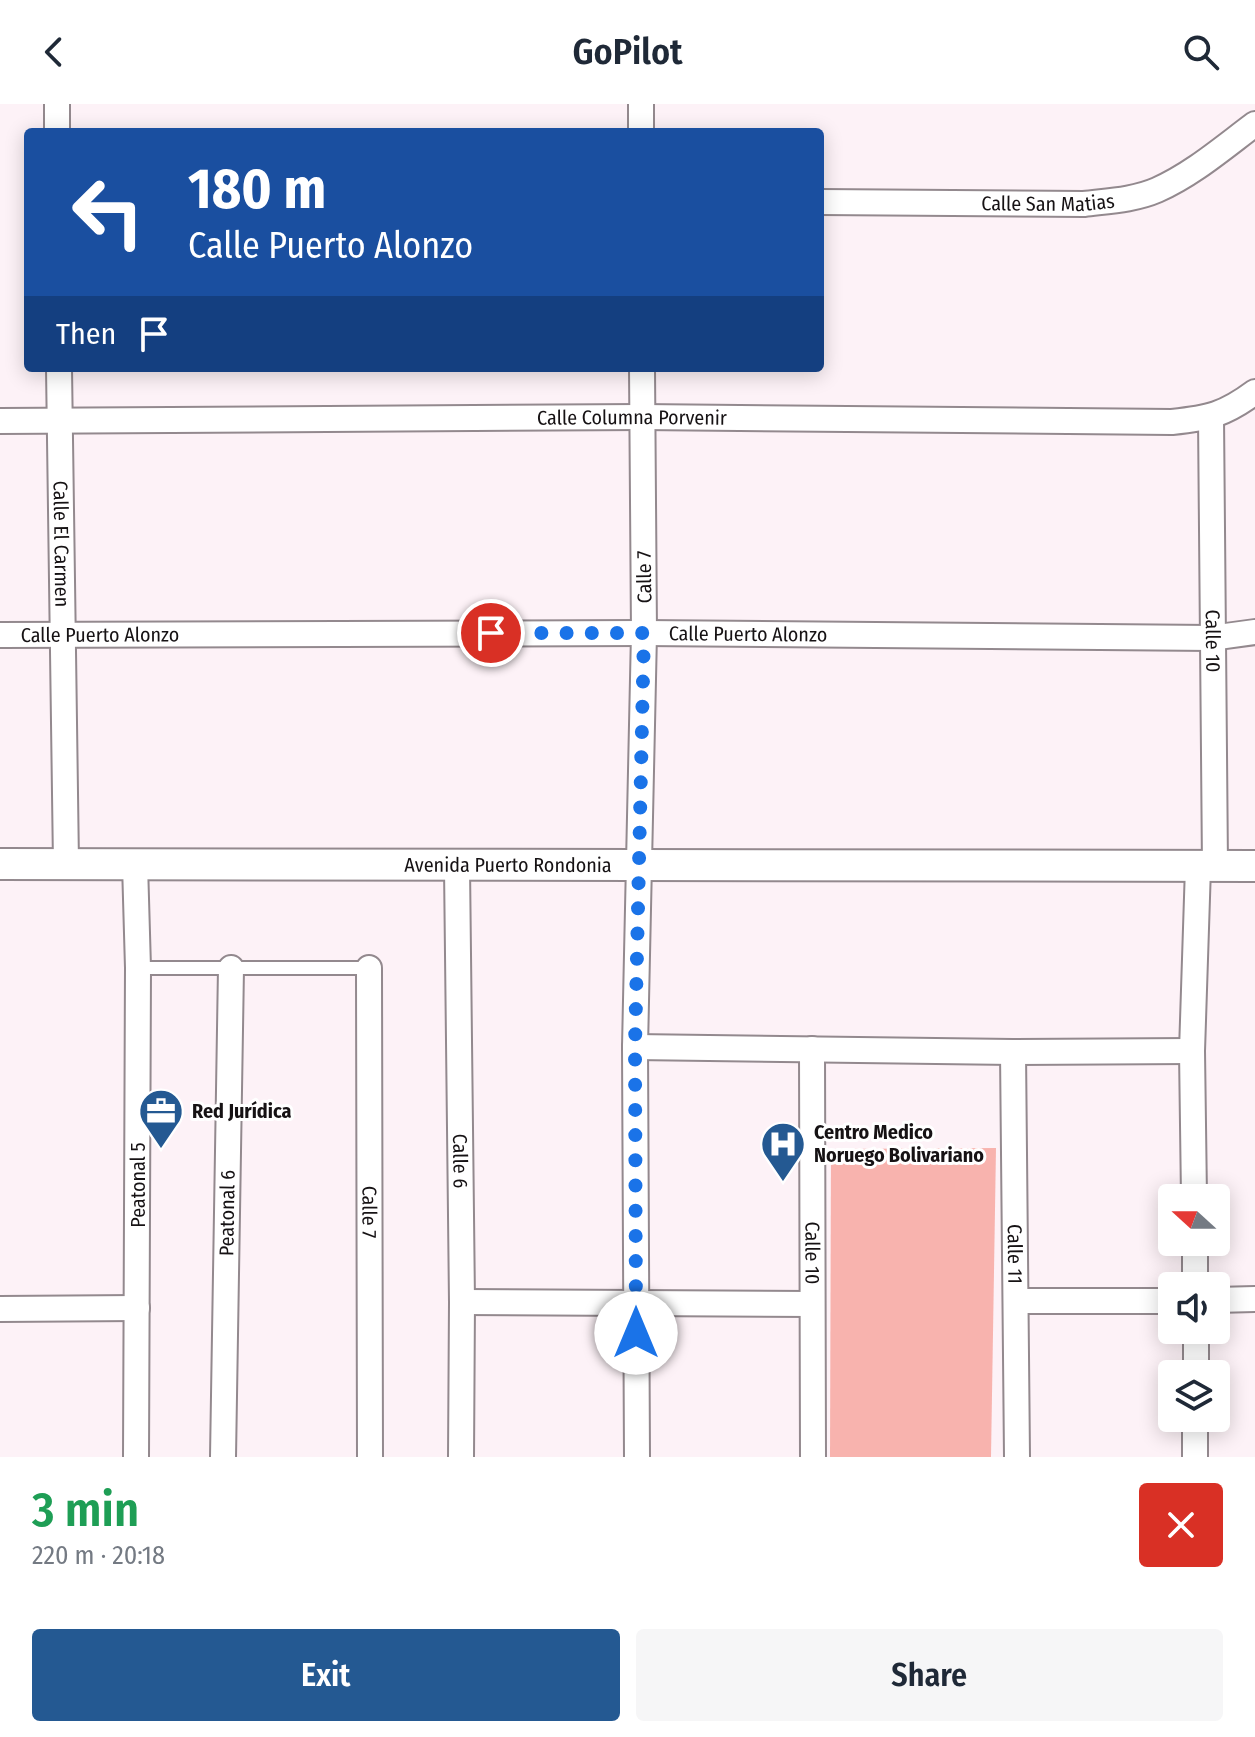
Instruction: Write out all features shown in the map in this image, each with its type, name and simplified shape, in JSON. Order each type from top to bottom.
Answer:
[{"type":"street","points":[[57,104],[57,128]]},
{"type":"street","points":[[641,104],[641,128]]},
{"type":"street","name":"Calle San Matias","points":[[824,202],[1084,204],[1124,199],[1157,190],[1199,165],[1255,124]]},
{"type":"street","name":"Calle El Carmen","points":[[59,372],[66,864]]},
{"type":"street","name":"Calle 7","points":[[637,1457],[635,1047],[644,633],[642,372]]},
{"type":"street","name":"Calle Columna Porvenir","points":[[0,421],[642,417],[1172,422],[1211,417],[1236,406],[1255,392]]},
{"type":"street","name":"Calle 10","points":[[1194,1184],[1192,1051],[1206,866],[1211,638],[1211,417]]},
{"type":"street","name":"Calle Puerto Alonzo","points":[[0,635],[644,633],[1211,638],[1255,632]]},
{"type":"street","name":"Avenida Puerto Rondonia","points":[[0,864],[1255,866]]},
{"type":"street","name":"Peatonal 5","points":[[135,864],[138,968],[136,1457]]},
{"type":"street","name":"Calle 6","points":[[457,867],[461,1457]]},
{"type":"street","name":"Peatonal 6","points":[[223,1457],[231,968]]},
{"type":"street","name":"Calle 7","points":[[369,968],[370,1457]]},
{"type":"street","points":[[635,1047],[1192,1051]]},
{"type":"street","name":"Calle 10","points":[[812,1049],[813,1457]]},
{"type":"street","name":"Calle 11","points":[[1013,1052],[1017,1457]]},
{"type":"street","points":[[1230,1300],[1255,1299]]},
{"type":"street","points":[[1017,1301],[1158,1301]]},
{"type":"street","points":[[462,1302],[812,1304]]},
{"type":"street","points":[[0,1309],[137,1308]]},
{"type":"street","points":[[1195,1432],[1195,1457]]},
{"type":"lane","points":[[138,968],[369,968]]},
{"type":"shaded area","points":[[996,1148],[991,1457],[830,1457],[831,1149]]},
{"type":"place","name":"Red Jurídica","points":[[161,1150]]},
{"type":"place","name":"Centro Medico Noruego Bolivariano","points":[[783,1183]]},
{"type":"route","points":[[491,633],[644,633],[635,1047],[636,1333]]}]
